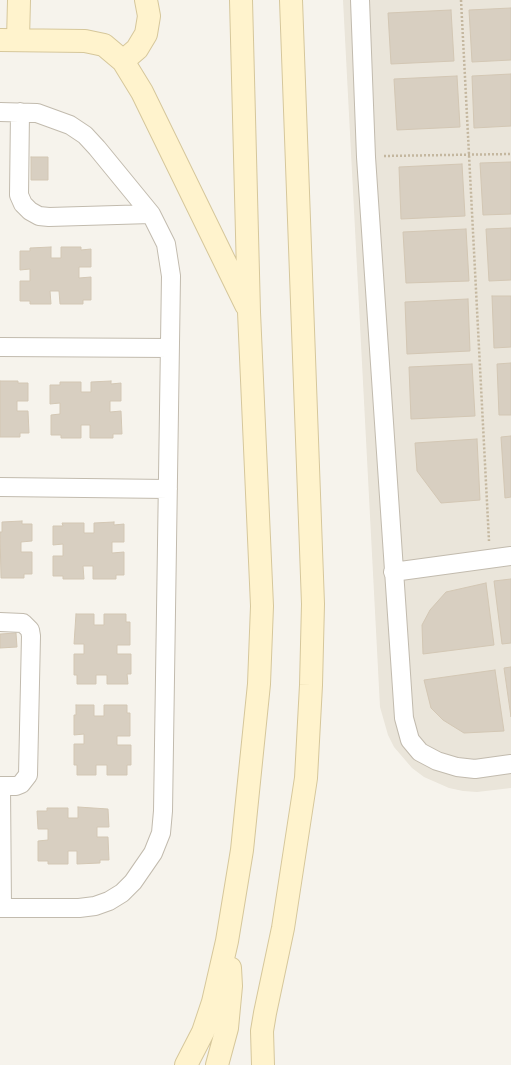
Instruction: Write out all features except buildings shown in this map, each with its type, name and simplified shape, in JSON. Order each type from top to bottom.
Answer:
[{"type":"main road","points":[[19,0],[9,40],[85,40],[104,45],[123,61],[142,92],[249,312]]},
{"type":"main road","points":[[123,61],[137,49],[146,34],[149,16],[146,0]]},
{"type":"main road","points":[[186,1065],[203,1032],[214,1002],[227,941],[242,850],[252,771],[260,677],[262,606],[249,312],[241,0]]},
{"type":"main road","points":[[263,1065],[262,1031],[283,928],[306,778],[312,656],[313,604],[291,0]]},
{"type":"main road","points":[[217,1065],[227,1028],[230,1007],[230,971],[227,941]]},
{"type":"street","points":[[360,0],[366,156],[404,718],[410,740],[420,752],[437,761],[457,767],[475,770],[511,764]]},
{"type":"street","points":[[0,112],[36,113],[54,118],[70,125],[85,135],[151,214],[164,239],[170,260],[168,489],[162,822],[158,843],[153,853],[133,882],[122,893],[109,901],[95,906],[79,908],[1,908],[0,786],[16,786],[21,784],[28,775],[31,636],[30,630],[23,623],[0,622]]},
{"type":"street","points":[[20,112],[19,195],[23,204],[30,211],[39,216],[49,217],[151,214]]},
{"type":"street","points":[[0,347],[170,348]]},
{"type":"street","points":[[0,487],[168,489]]},
{"type":"street","points":[[393,572],[511,556]]},
{"type":"path","points":[[461,0],[490,559]]},
{"type":"path","points":[[366,156],[511,154]]},
{"type":"shaded area","points":[[343,0],[511,0],[511,788],[477,792],[463,791],[449,788],[424,777],[412,768],[394,747],[388,735],[380,707]]}]
